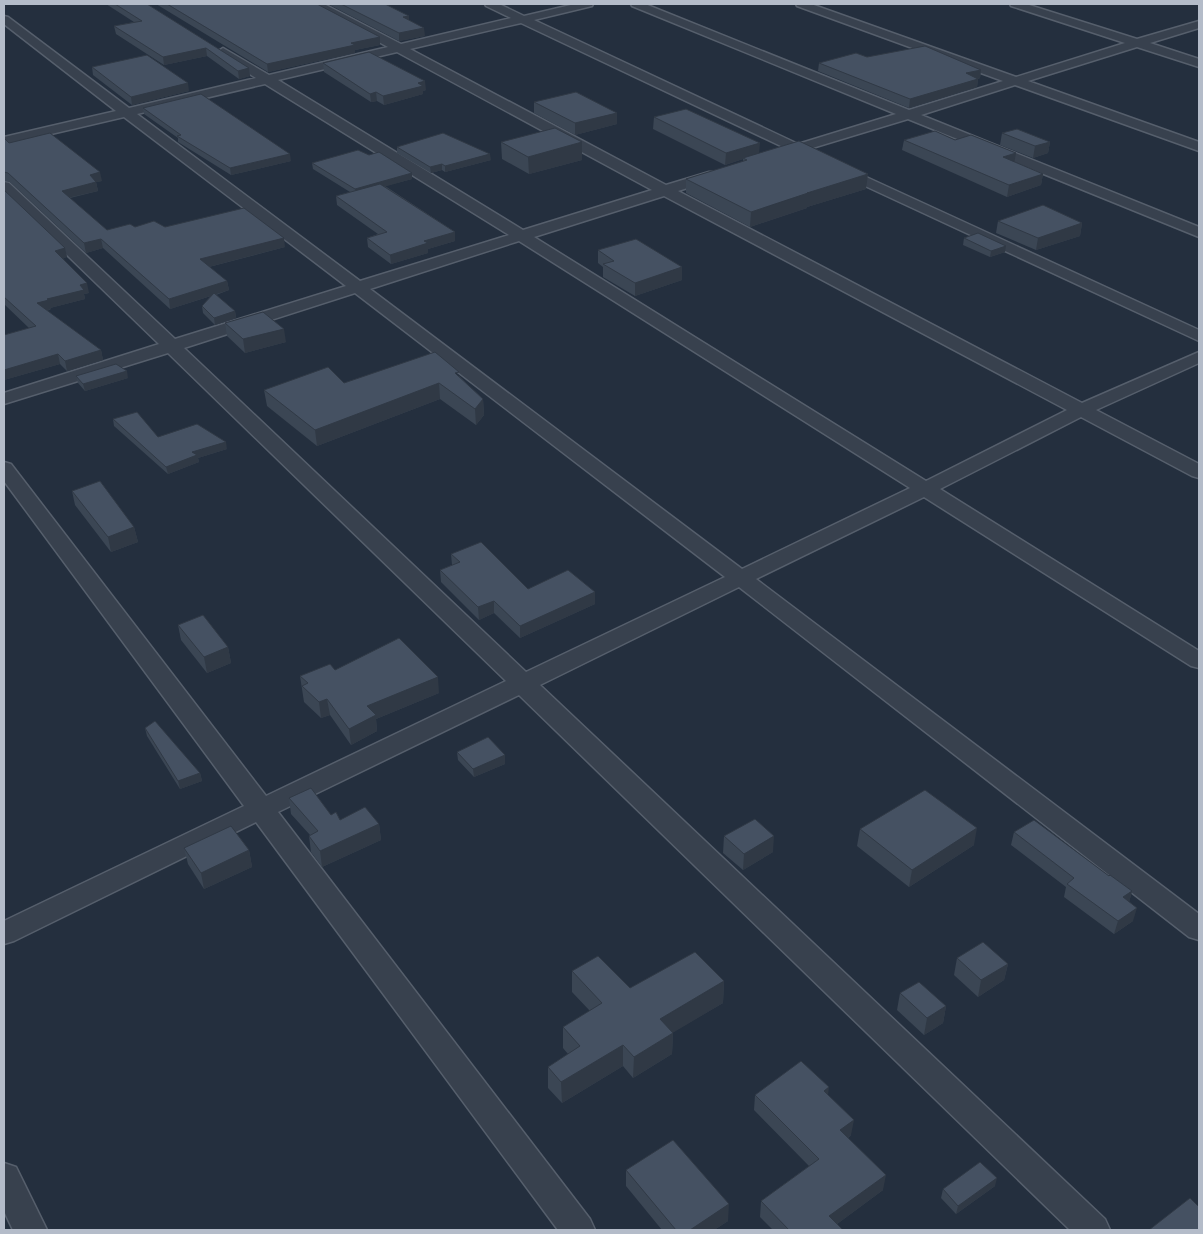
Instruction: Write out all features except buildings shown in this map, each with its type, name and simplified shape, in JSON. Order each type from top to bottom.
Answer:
[{"type":"street","points":[[316,4],[1199,472]]},
{"type":"street","points":[[490,4],[1199,336]]},
{"type":"street","points":[[4,140],[588,4]]},
{"type":"street","points":[[636,4],[1199,232]]},
{"type":"street","points":[[801,4],[1199,147]]},
{"type":"street","points":[[1015,4],[1199,63]]},
{"type":"street","points":[[4,19],[128,111],[1199,929]]},
{"type":"street","points":[[769,158],[1199,24]]},
{"type":"street","points":[[209,44],[520,235],[1199,661]]},
{"type":"street","points":[[4,399],[731,169]]},
{"type":"street","points":[[4,186],[1093,1230]]},
{"type":"street","points":[[4,932],[925,489],[1081,410],[1199,357]]},
{"type":"street","points":[[4,468],[578,1230]]},
{"type":"street","points":[[4,1177],[30,1230]]}]
